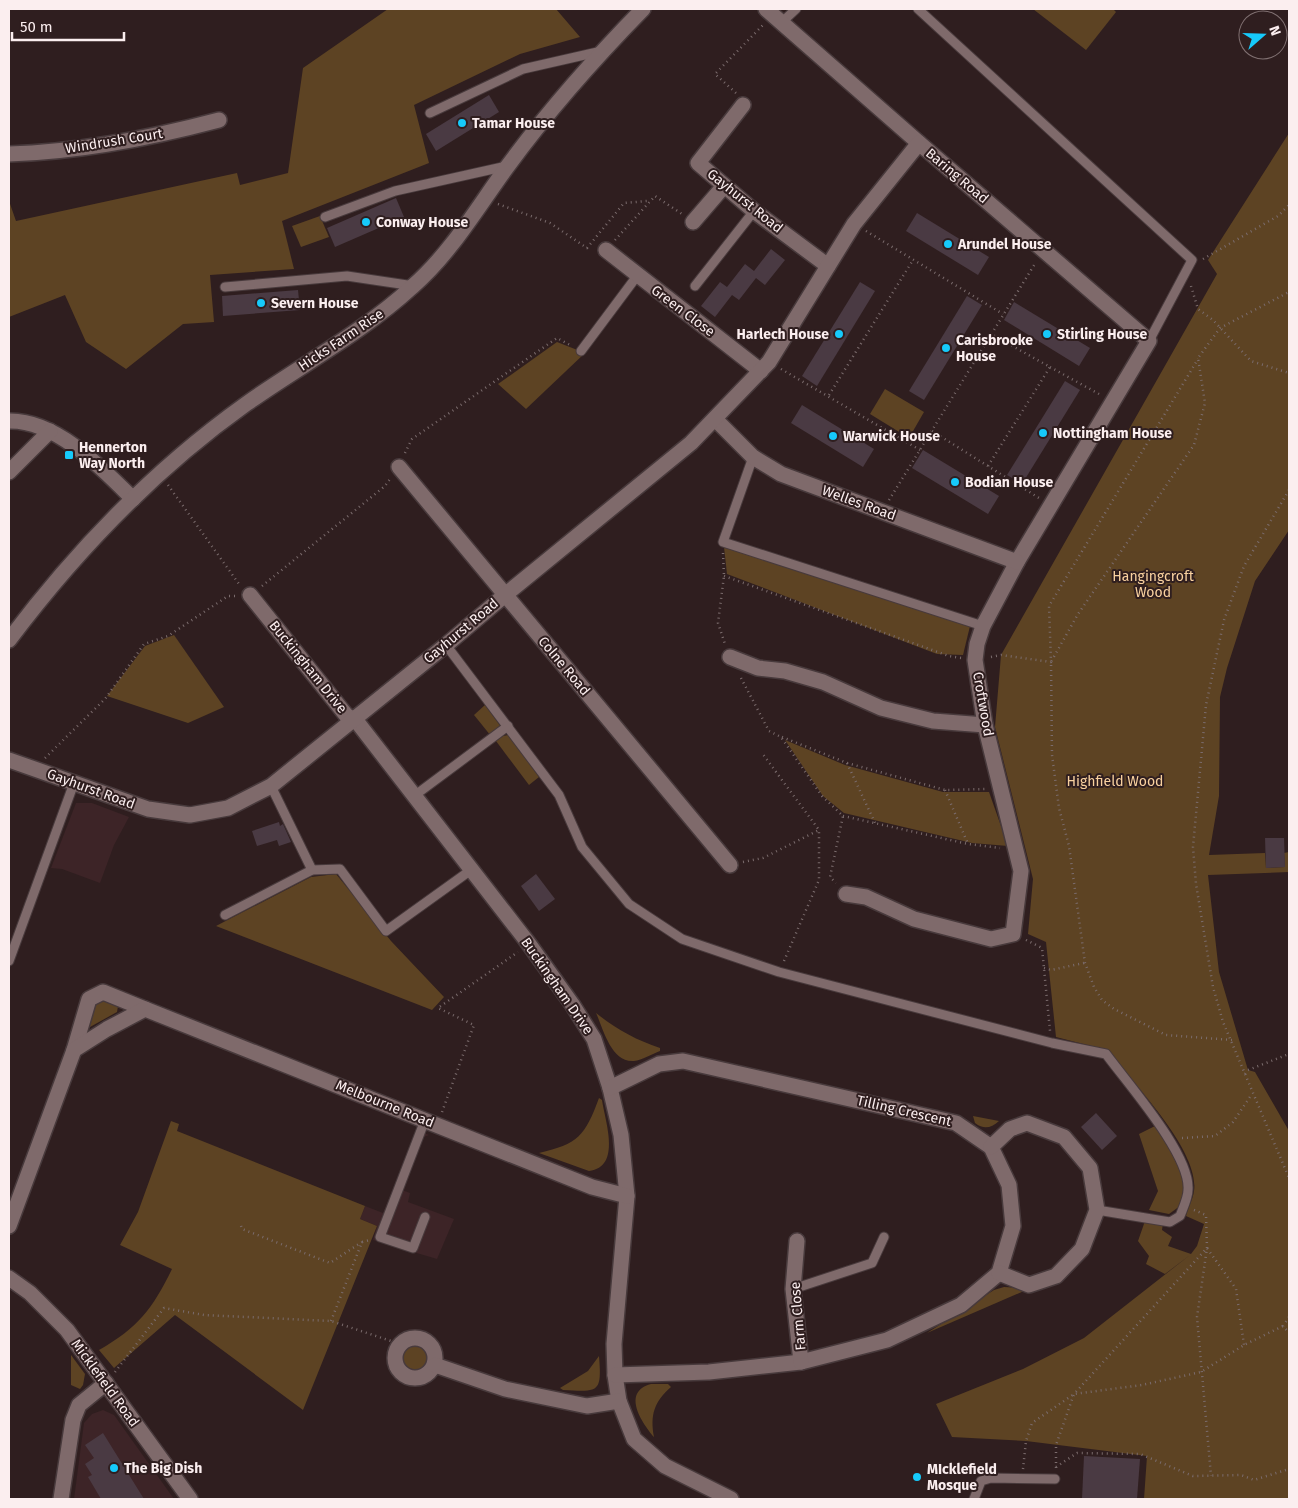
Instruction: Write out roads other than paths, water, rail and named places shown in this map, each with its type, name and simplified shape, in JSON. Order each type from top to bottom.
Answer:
[{"type":"street","name":"Hicks Farm Rise","points":[[9,640],[80,552],[160,474],[246,404],[377,317],[414,286],[450,247],[508,166],[602,51],[643,9]]},
{"type":"street","name":"Baring Road","points":[[774,16],[1149,341]]},
{"type":"street","name":"Gayhurst Road","points":[[742,104],[698,163],[754,211],[828,266]]},
{"type":"street","name":"Windrush Court","points":[[9,154],[33,153],[117,142],[219,120]]},
{"type":"street","name":"Gayhurst Road","points":[[9,760],[148,809],[190,815],[228,808],[271,786],[446,645],[691,443],[716,420],[761,371],[854,224],[919,143]]},
{"type":"street","points":[[693,222],[724,186]]},
{"type":"street","name":"Green Close","points":[[606,250],[761,371]]},
{"type":"street","name":"Croftwood","points":[[846,894],[866,897],[914,919],[991,939],[1013,934],[1021,871],[985,725],[975,660],[977,644],[983,626],[1017,562],[1149,341]]},
{"type":"street","name":"Welles Road","points":[[716,420],[753,457],[781,474],[1017,562]]},
{"type":"street","points":[[9,421],[18,421],[50,431],[96,462],[133,499]]},
{"type":"street","points":[[9,472],[50,431]]},
{"type":"street","name":"Colne Road","points":[[399,467],[730,865]]},
{"type":"street","name":"Buckingham Drive","points":[[250,595],[352,720],[358,723],[529,944],[572,1004],[594,1039],[610,1088],[621,1135],[627,1196],[614,1344],[614,1375],[619,1401],[634,1440],[665,1466],[732,1499]]},
{"type":"street","points":[[730,657],[758,668],[785,671],[823,682],[881,708],[933,721],[985,725]]},
{"type":"street","name":"Melbourne Road","points":[[9,1226],[74,1050],[89,999],[103,992],[592,1187],[627,1196]]},
{"type":"street","points":[[74,1050],[145,1009]]},
{"type":"street","name":"Tilling Crescent","points":[[610,1088],[659,1064],[683,1061],[956,1123],[991,1147]]},
{"type":"street","points":[[614,1375],[709,1372],[802,1362],[887,1340],[961,1305],[999,1273],[1013,1226],[1009,1185],[991,1147],[1010,1129],[1027,1123],[1064,1138],[1090,1168],[1097,1210],[1082,1249],[1056,1276],[1029,1286],[999,1273]]},
{"type":"street","name":"Farm Close","points":[[797,1241],[793,1289],[802,1362]]},
{"type":"street","name":"Micklefield Road","points":[[9,1278],[30,1293],[67,1330],[190,1499]]},
{"type":"street","points":[[412,1338],[426,1340],[435,1351],[435,1365],[426,1376],[412,1379],[399,1372],[394,1358],[400,1344],[412,1338]]},
{"type":"street","points":[[435,1365],[505,1389],[587,1406],[619,1401]]},
{"type":"street","points":[[61,1499],[74,1420],[79,1405],[106,1384]]},
{"type":"lane","points":[[774,16],[796,9]]},
{"type":"lane","points":[[918,9],[1194,257],[1149,341]]},
{"type":"lane","points":[[430,113],[523,69],[602,51]]},
{"type":"lane","points":[[325,217],[395,191],[508,166]]},
{"type":"lane","points":[[695,286],[754,211]]},
{"type":"lane","points":[[225,287],[347,276],[414,286]]},
{"type":"lane","points":[[581,350],[637,276]]},
{"type":"lane","points":[[753,457],[723,542],[983,626]]},
{"type":"lane","points":[[446,645],[559,795],[582,846],[629,904],[682,939],[779,972],[1052,1043],[1106,1054],[1174,1146],[1186,1169],[1188,1190],[1180,1216],[1170,1222],[1097,1210]]},
{"type":"lane","points":[[414,796],[508,726]]},
{"type":"lane","points":[[9,961],[74,783]]},
{"type":"lane","points":[[271,786],[312,870]]},
{"type":"lane","points":[[225,915],[312,870],[340,869],[386,931],[471,870]]},
{"type":"lane","points":[[425,1217],[413,1248],[380,1237],[431,1122]]},
{"type":"lane","points":[[793,1289],[872,1262],[884,1237]]},
{"type":"lane","points":[[974,1499],[981,1481],[991,1478],[1055,1479]]},
{"type":"place","name":"Tamar House","points":[[462,123]]},
{"type":"place","name":"Conway House","points":[[366,222]]},
{"type":"place","name":"Arundel House","points":[[948,244]]},
{"type":"place","name":"Severn House","points":[[261,303]]},
{"type":"place","name":"Harlech House","points":[[839,334]]},
{"type":"place","name":"Stirling House","points":[[1047,334]]},
{"type":"place","name":"Carisbrooke House","points":[[946,348]]},
{"type":"place","name":"Nottingham House","points":[[1043,433]]},
{"type":"place","name":"Warwick House","points":[[833,436]]},
{"type":"place","name":"Hennerton Way North","points":[[69,455]]},
{"type":"place","name":"Bodian House","points":[[955,482]]},
{"type":"place","name":"The Big Dish","points":[[114,1468]]},
{"type":"place","name":"MIcklefield Mosque","points":[[917,1477]]},
{"type":"park label","name":"Hangingcroft Wood","points":[[1153,584]]},
{"type":"park label","name":"Highfield Wood","points":[[1115,781]]}]
